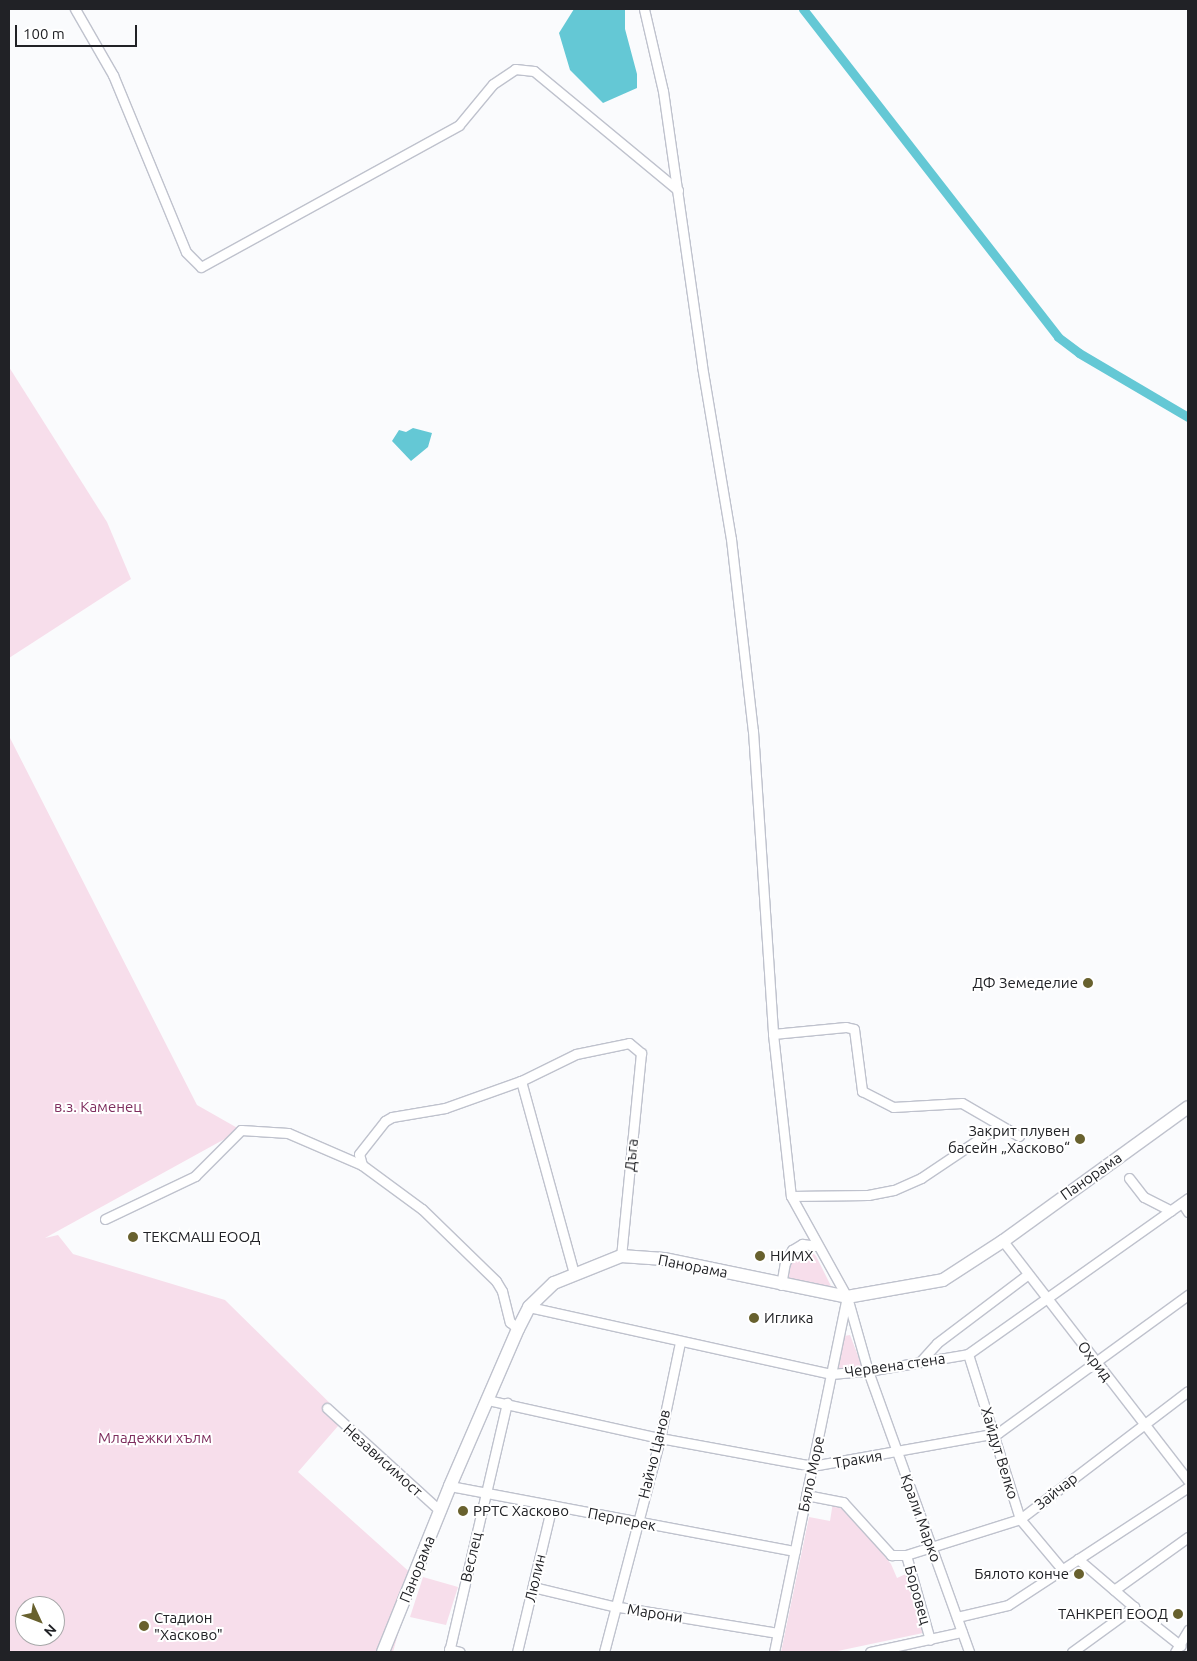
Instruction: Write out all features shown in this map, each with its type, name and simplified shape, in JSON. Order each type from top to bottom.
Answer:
[{"type":"street","points":[[75,9],[113,75],[186,252],[201,267],[459,125],[493,84],[515,69],[534,71],[678,190]]},
{"type":"street","points":[[644,9],[663,91],[702,366],[731,539],[753,731],[773,1034],[791,1196],[868,1195],[894,1190],[921,1178],[991,1130],[1004,1130]]},
{"type":"street","points":[[773,1034],[846,1027],[854,1029],[862,1091],[893,1107],[962,1103],[1004,1130],[1019,1136]]},
{"type":"street","name":"Дъга","points":[[521,1081],[576,1054],[629,1044],[641,1053],[621,1256]]},
{"type":"street","points":[[362,1164],[359,1154],[385,1121],[444,1108],[521,1081],[574,1273]]},
{"type":"street","name":"Панорама","points":[[383,1652],[450,1486],[518,1329],[529,1307],[554,1283],[574,1273],[621,1256],[664,1259],[781,1285],[847,1297],[943,1280],[1002,1241],[1188,1107]]},
{"type":"street","points":[[105,1219],[195,1176],[242,1130],[288,1133],[362,1164],[422,1209],[476,1259],[502,1291],[510,1322],[518,1329]]},
{"type":"street","points":[[1129,1178],[1144,1197],[1171,1210]]},
{"type":"street","name":"Крали Марко","points":[[791,1196],[847,1297],[868,1371],[969,1652]]},
{"type":"street","points":[[1185,1201],[1188,1212]]},
{"type":"street","name":"Червена стена","points":[[529,1307],[831,1374],[868,1371],[968,1354],[1185,1201]]},
{"type":"street","name":"Охрид","points":[[1002,1241],[1188,1480]]},
{"type":"street","points":[[781,1285],[785,1263],[792,1250],[802,1244],[818,1246]]},
{"type":"street","points":[[920,1362],[937,1343],[1027,1275]]},
{"type":"street","name":"Тракия","points":[[488,1400],[660,1438],[812,1466],[897,1453],[995,1434],[1188,1295]]},
{"type":"street","name":"Бяло Море","points":[[774,1652],[847,1297]]},
{"type":"street","name":"Найчо Цанов","points":[[604,1652],[614,1606],[660,1438],[680,1342]]},
{"type":"street","name":"Хайдут Велко","points":[[968,1354],[995,1434],[1020,1519],[1062,1569]]},
{"type":"street","name":"Зайчар","points":[[906,1555],[1020,1519],[1188,1391]]},
{"type":"street","name":"Веслец","points":[[449,1651],[507,1404]]},
{"type":"street","name":"Независимост","points":[[327,1408],[440,1511]]},
{"type":"street","name":"Перперек","points":[[450,1486],[795,1551]]},
{"type":"street","points":[[956,1617],[1008,1605],[1188,1487]]},
{"type":"street","name":"Боровец","points":[[806,1495],[842,1502],[890,1555],[906,1555],[930,1640]]},
{"type":"street","name":"Люлин","points":[[517,1652],[552,1505]]},
{"type":"street","points":[[1114,1590],[1188,1536]]},
{"type":"street","points":[[1072,1652],[1134,1607],[1078,1559]]},
{"type":"street","name":"Марони","points":[[532,1587],[614,1606],[778,1633]]},
{"type":"street","points":[[1143,1616],[1178,1649],[1188,1630]]},
{"type":"street","points":[[871,1652],[962,1632]]},
{"type":"street","points":[[449,1651],[460,1652]]},
{"type":"green space","points":[[9,367],[107,522],[131,579],[9,658]]},
{"type":"green space","name":"Младежки хълм","points":[[9,736],[197,1105],[241,1130],[45,1238],[58,1235],[73,1254],[225,1300],[345,1418],[298,1472],[414,1576],[393,1652],[9,1652]]},
{"type":"green space","points":[[811,1251],[816,1256],[833,1290],[790,1281],[787,1277],[792,1258],[798,1253]]},
{"type":"green space","points":[[850,1335],[862,1366],[841,1370],[838,1366],[844,1336]]},
{"type":"green space","points":[[833,1502],[841,1504],[891,1564],[897,1578],[908,1573],[923,1633],[833,1652],[781,1652],[809,1517],[830,1521]]},
{"type":"green space","points":[[423,1577],[458,1587],[446,1625],[410,1617]]},
{"type":"water","points":[[574,9],[625,9],[625,29],[637,74],[637,88],[603,103],[570,70],[559,33]]},
{"type":"water","points":[[413,428],[432,433],[428,447],[411,461],[392,441],[399,430],[406,432]]},
{"type":"waterway","points":[[803,9],[1058,337],[1079,353],[1188,417]]},
{"type":"place","name":"ДФ Земеделие","points":[[1088,983]]},
{"type":"place","name":"Закрит плувен басейн „Хасково“","points":[[1080,1139]]},
{"type":"place","name":"ТЕКСМАШ ЕООД","points":[[133,1237]]},
{"type":"place","name":"НИМХ","points":[[760,1256]]},
{"type":"place","name":"Иглика","points":[[754,1318]]},
{"type":"place","name":"РРТС Хасково","points":[[463,1511]]},
{"type":"place","name":"Бялото конче","points":[[1079,1574]]},
{"type":"place","name":"ТАНКРЕП ЕООД","points":[[1178,1614]]},
{"type":"place","name":"Стадион \"Хасково\"","points":[[144,1626]]},
{"type":"park label","name":"в.з. Каменец","points":[[98,1107]]}]
